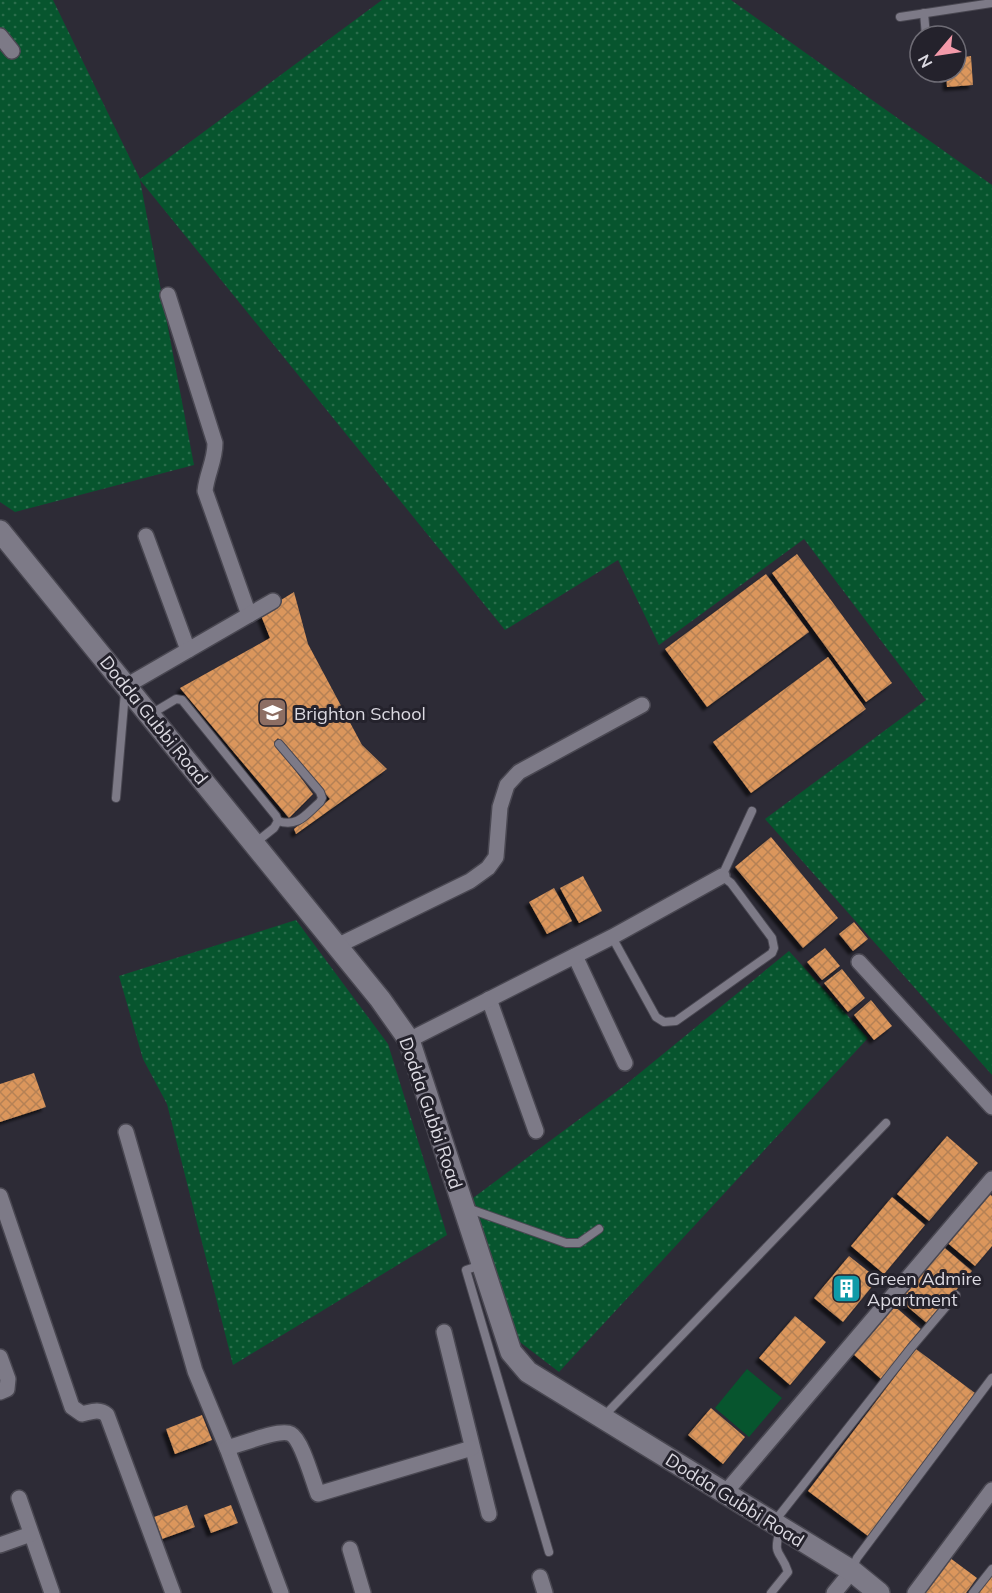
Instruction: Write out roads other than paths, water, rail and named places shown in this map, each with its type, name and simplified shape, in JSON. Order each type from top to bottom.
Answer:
[{"type":"street","points":[[0,36],[12,51]]},
{"type":"street","points":[[168,295],[215,443],[215,459],[207,478],[205,491],[249,615]]},
{"type":"street","name":"Dodda Gubbi Road","points":[[0,531],[380,999],[409,1040],[511,1352],[528,1372],[852,1571],[879,1593]]},
{"type":"street","points":[[146,536],[188,650]]},
{"type":"street","points":[[126,686],[273,601]]},
{"type":"street","points":[[337,946],[470,881],[488,868],[496,857],[500,807],[507,785],[519,772],[642,705]]},
{"type":"street","points":[[409,1040],[612,937],[722,876]]},
{"type":"street","points":[[575,956],[625,1063]]},
{"type":"street","points":[[860,962],[992,1107]]},
{"type":"street","points":[[489,999],[536,1131]]},
{"type":"street","points":[[126,1132],[195,1371],[227,1448],[281,1593]]},
{"type":"street","points":[[725,1493],[992,1179]]},
{"type":"street","points":[[0,1196],[72,1407],[82,1414],[97,1410],[107,1415],[172,1593]]},
{"type":"street","points":[[444,1332],[489,1514]]},
{"type":"street","points":[[0,1357],[8,1379],[7,1389],[0,1392]]},
{"type":"street","points":[[227,1448],[281,1432],[292,1434],[298,1442],[318,1494],[472,1448]]},
{"type":"street","points":[[915,1593],[992,1490]]},
{"type":"street","points":[[18,1498],[52,1593]]},
{"type":"street","points":[[0,1545],[31,1534]]},
{"type":"street","points":[[350,1549],[363,1593]]},
{"type":"street","points":[[834,1593],[852,1571]]},
{"type":"street","points":[[540,1577],[545,1593]]},
{"type":"lane","points":[[900,17],[992,3]]},
{"type":"lane","points":[[924,13],[925,24]]},
{"type":"lane","points":[[116,798],[126,686]]},
{"type":"lane","points":[[150,715],[176,699],[182,700],[278,821],[287,824],[295,822],[322,798],[320,792],[279,744]]},
{"type":"lane","points":[[612,937],[656,1017],[664,1022],[676,1021],[772,953],[774,948],[772,938],[731,883],[722,876],[752,811]]},
{"type":"lane","points":[[255,844],[274,828],[278,821]]},
{"type":"lane","points":[[603,1418],[886,1123]]},
{"type":"lane","points":[[464,1207],[566,1243],[579,1243],[599,1229]]},
{"type":"lane","points":[[482,1264],[466,1270],[549,1552]]},
{"type":"lane","points":[[771,1593],[788,1572],[786,1563],[777,1553],[777,1525],[911,1348],[956,1295]]},
{"type":"lane","points":[[852,1571],[857,1558],[992,1378]]},
{"type":"lane","points":[[973,1593],[992,1569]]},
{"type":"place","name":"Brighton School","points":[[273,713]]},
{"type":"place","name":"Green Admire Apartment","points":[[846,1288]]}]
